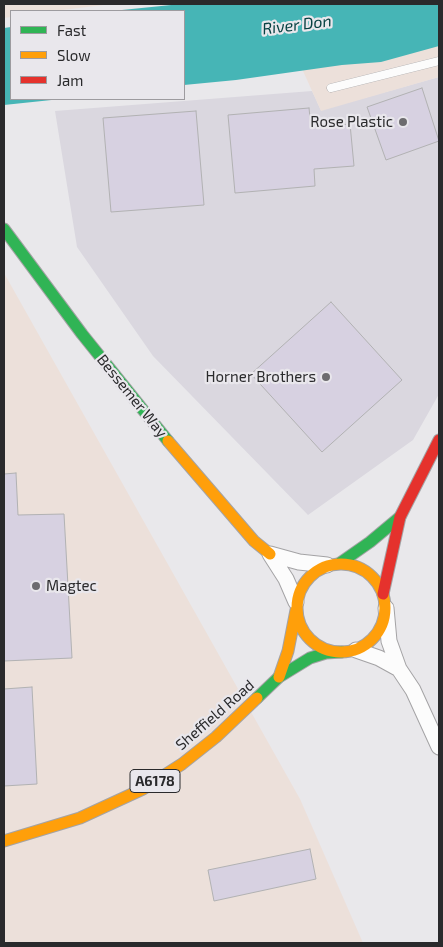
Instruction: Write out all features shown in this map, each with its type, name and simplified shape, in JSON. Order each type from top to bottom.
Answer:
[{"type":"main road","name":"Bessemer Way","points":[[4,229],[82,334],[158,429],[254,541],[270,554]]},
{"type":"main road","points":[[400,517],[370,542],[333,564],[315,571],[308,577],[300,590],[296,606],[302,629],[314,643],[332,652],[349,651],[371,640],[379,631],[385,616],[385,601],[400,517],[439,440]]},
{"type":"main road","points":[[333,564],[355,565],[366,571],[377,582],[385,601]]},
{"type":"main road","name":"Sheffield Road","points":[[279,677],[288,652],[296,606]]},
{"type":"main road","name":"Sheffield Road","points":[[4,841],[80,818],[143,789],[182,764],[216,737],[279,677],[310,658],[326,653],[349,651]]},
{"type":"street","name":"Bessemer Way","points":[[270,554],[299,562],[333,564]]},
{"type":"street","name":"Bessemer Way","points":[[270,554],[286,579],[296,606]]},
{"type":"street","points":[[385,601],[389,641],[399,669],[413,690],[439,747]]},
{"type":"street","points":[[349,651],[380,658],[399,669]]},
{"type":"lane","points":[[331,88],[439,61]]},
{"type":"shaded area","points":[[4,4],[112,4],[62,10],[10,10],[10,17],[4,18]]},
{"type":"shaded area","points":[[273,4],[439,4],[439,77],[321,111]]},
{"type":"shaded area","points":[[439,77],[439,394],[413,440],[308,515],[153,356],[77,247],[55,111],[312,91],[321,110]]},
{"type":"shaded area","points":[[4,273],[300,799],[363,943],[4,943]]},
{"type":"water","name":"River Don","points":[[181,4],[439,4],[439,46],[381,62],[342,65],[236,80],[185,85],[185,10],[122,10]]},
{"type":"water","points":[[10,27],[10,100],[52,100],[4,105],[4,28]]},
{"type":"building","name":"Rose Plastic","points":[[422,88],[439,141],[386,160],[367,107]]},
{"type":"building","points":[[309,108],[311,127],[350,124],[354,166],[314,169],[315,186],[235,193],[228,115]]},
{"type":"building","points":[[196,111],[204,205],[111,212],[103,118]]},
{"type":"building","name":"Horner Brothers","points":[[331,302],[402,380],[322,452],[251,374]]},
{"type":"building","name":"Magtec","points":[[16,473],[18,515],[64,514],[72,658],[4,661],[4,474]]},
{"type":"building","points":[[32,687],[37,784],[4,786],[4,689]]},
{"type":"building","points":[[310,849],[316,879],[214,901],[208,870]]},
{"type":"traffic: fast","points":[[4,229],[82,334],[168,441]]},
{"type":"traffic: fast","points":[[340,563],[370,542],[400,517]]},
{"type":"traffic: fast","points":[[257,698],[279,677],[310,658],[326,653],[342,652]]},
{"type":"traffic: slow","points":[[168,441],[254,541],[270,554]]},
{"type":"traffic: slow","points":[[341,564],[358,567],[366,571],[378,583],[382,591],[385,608],[382,625],[378,633],[366,645],[358,649],[341,652],[324,649],[316,645],[304,633],[300,625],[297,608],[300,591],[304,583],[316,571],[324,567],[341,564]]},
{"type":"traffic: slow","points":[[279,677],[288,651],[296,610]]},
{"type":"traffic: slow","points":[[4,841],[80,818],[143,789],[182,764],[216,737],[257,698]]},
{"type":"traffic: jam","points":[[383,594],[400,517],[439,440]]},
{"type":"place","name":"Rose Plastic","points":[[403,122]]},
{"type":"place","name":"Horner Brothers","points":[[326,377]]},
{"type":"place","name":"Magtec","points":[[36,586]]}]
